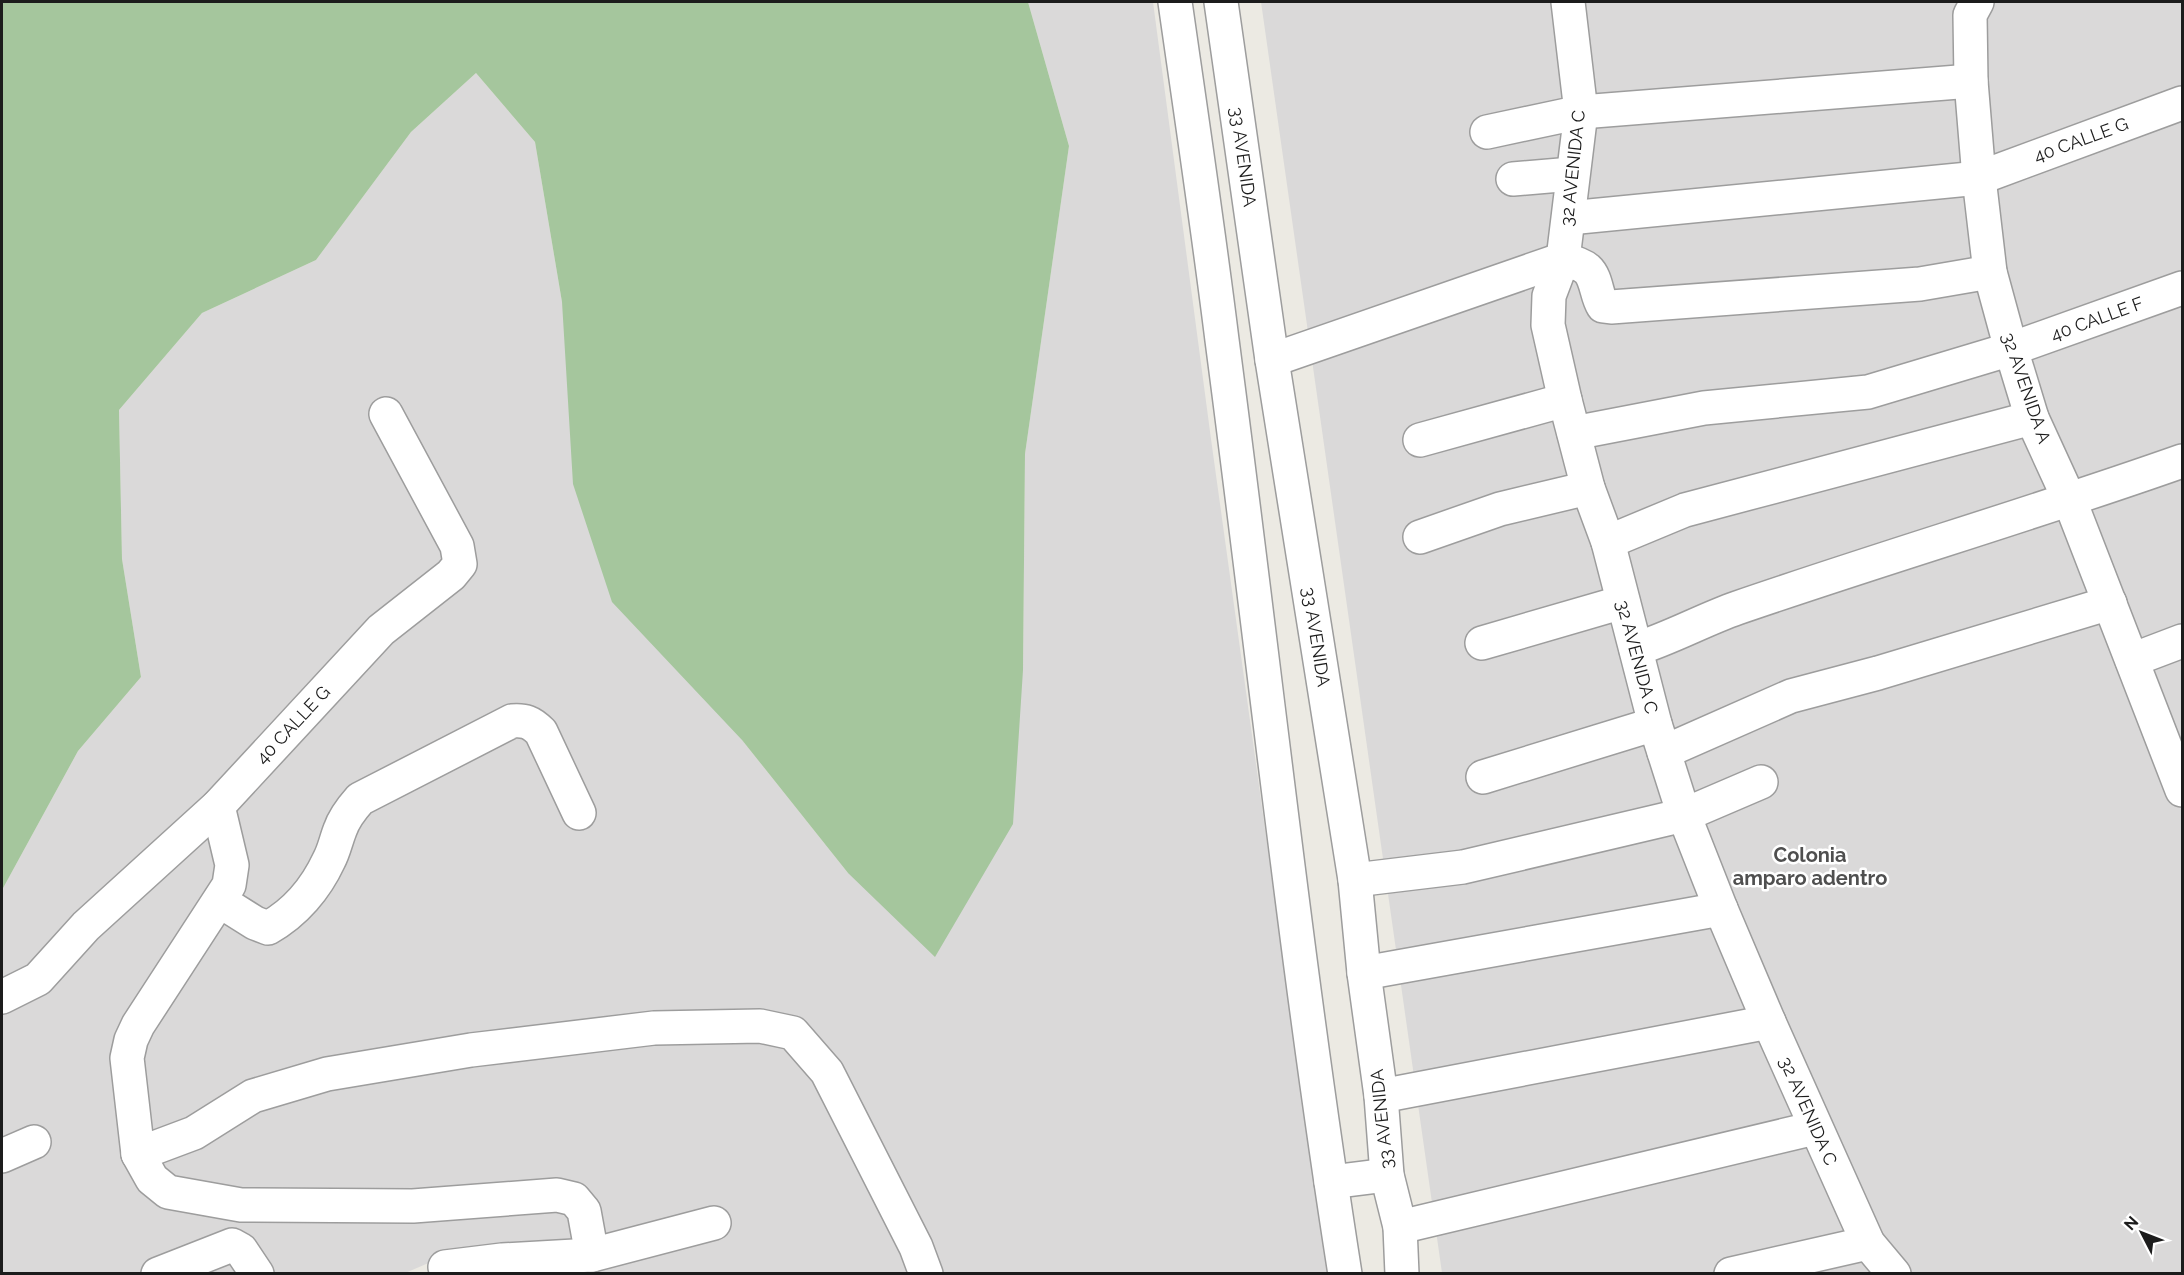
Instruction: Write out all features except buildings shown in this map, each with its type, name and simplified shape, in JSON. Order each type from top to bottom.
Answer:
[{"type":"street","points":[[1175,2],[1221,330],[1283,831],[1345,1274]]},
{"type":"street","name":"33 AVENIDA","points":[[1221,2],[1272,360],[1355,880],[1364,973],[1381,1096],[1388,1175],[1400,1227],[1402,1274]]},
{"type":"street","name":"32 AVENIDA C","points":[[1568,2],[1581,112],[1563,259],[1550,296],[1548,325],[1565,400],[1588,488],[1608,542],[1659,738],[1684,815],[1721,909],[1815,1128],[1868,1243],[1894,1274]]},
{"type":"street","name":"32 AVENIDA A","points":[[1980,3],[1970,15],[1971,81],[1990,272],[2032,418],[2070,501],[2182,790]]},
{"type":"street","points":[[1486,132],[1581,112],[1971,81]]},
{"type":"street","name":"40 CALLE G","points":[[1569,218],[1979,178],[2182,103]]},
{"type":"street","points":[[1513,179],[1572,174]]},
{"type":"street","points":[[1272,360],[1563,259],[1586,268],[1592,277],[1598,299],[1603,306],[1611,307],[1920,284],[1990,272]]},
{"type":"street","name":"40 CALLE F","points":[[1574,433],[1704,408],[1868,392],[2011,349],[2182,288]]},
{"type":"street","points":[[1420,440],[1565,400]]},
{"type":"street","name":"40 CALLE G","points":[[2,998],[38,979],[86,926],[218,806],[381,630],[451,575],[460,564],[457,546],[386,414]]},
{"type":"street","points":[[1608,542],[1684,510],[2032,418]]},
{"type":"street","points":[[1636,649],[1668,638],[1734,609],[2070,501],[2182,461]]},
{"type":"street","points":[[1420,537],[1500,509],[1588,488]]},
{"type":"street","points":[[1482,643],[1623,602]]},
{"type":"street","points":[[1484,777],[1659,738],[1791,696],[1878,673],[2109,603]]},
{"type":"street","points":[[2132,660],[2182,641]]},
{"type":"street","points":[[220,901],[255,923],[268,928],[282,920],[312,890],[330,859],[347,814],[360,799],[512,721],[524,720],[533,724],[541,732],[579,813]]},
{"type":"street","points":[[1355,880],[1463,867],[1684,815],[1761,782]]},
{"type":"street","points":[[218,806],[232,865],[229,885],[138,1025],[131,1040],[127,1058],[138,1154],[152,1179],[168,1192],[241,1205],[413,1206],[557,1195],[574,1198],[584,1211],[592,1255]]},
{"type":"street","points":[[1364,973],[1721,909]]},
{"type":"street","points":[[1381,1096],[1769,1022]]},
{"type":"street","points":[[138,1154],[194,1132],[253,1096],[327,1074],[471,1050],[654,1028],[760,1026],[793,1033],[827,1072],[916,1247],[926,1274]]},
{"type":"street","points":[[1400,1227],[1815,1128]]},
{"type":"street","points":[[2,1156],[34,1142]]},
{"type":"street","points":[[1331,1182],[1388,1175]]},
{"type":"street","points":[[445,1267],[502,1260],[592,1255],[714,1223]]},
{"type":"street","points":[[1731,1274],[1868,1243]]},
{"type":"street","points":[[158,1274],[231,1245],[242,1250],[253,1266]]},
{"type":"shaded area","points":[[1028,2],[1153,2],[1211,439],[1307,1132],[1329,1273],[455,1274],[447,1255],[403,1274],[2,1274],[2,890],[78,751],[141,677],[122,559],[119,410],[202,313],[316,260],[411,132],[476,73],[535,142],[562,302],[742,740],[848,873],[1023,670],[1025,454],[1069,146]]},
{"type":"shaded area","points":[[1261,2],[2182,2],[2182,1273],[1442,1273]]},
{"type":"green space","points":[[2,2],[1028,2],[1069,146],[1025,454],[1023,670],[1013,824],[935,957],[848,873],[742,740],[612,602],[573,484],[562,302],[535,142],[476,73],[411,132],[316,260],[202,313],[119,410],[122,559],[141,677],[78,751],[2,890]]},
{"type":"district","name":"Colonia amparo adentro","points":[[1810,866]]}]
